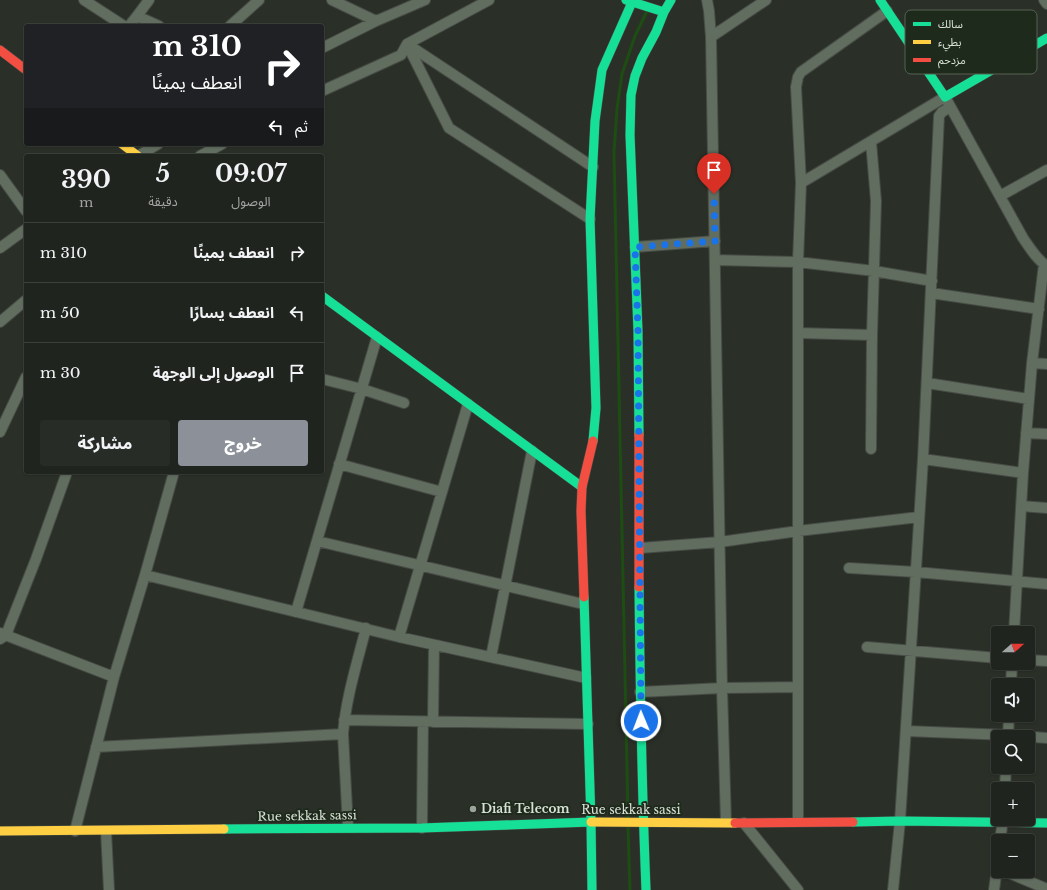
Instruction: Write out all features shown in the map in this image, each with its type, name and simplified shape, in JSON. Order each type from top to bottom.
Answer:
[{"type":"street","points":[[84,0],[121,24]]},
{"type":"street","points":[[131,24],[149,0]]},
{"type":"street","points":[[232,24],[259,0]]},
{"type":"street","points":[[332,0],[376,21]]},
{"type":"street","points":[[324,47],[423,0]]},
{"type":"street","points":[[324,90],[400,55],[407,44],[489,0]]},
{"type":"street","points":[[592,890],[582,487],[593,443],[596,408],[590,219],[594,168],[595,120],[602,70],[630,0],[664,12]]},
{"type":"street","points":[[646,890],[640,692],[638,331],[630,135],[631,95],[635,76],[642,58],[671,0]]},
{"type":"street","points":[[707,0],[711,37],[722,688],[726,822]]},
{"type":"street","points":[[711,37],[766,0]]},
{"type":"street","points":[[880,0],[905,37]]},
{"type":"street","points":[[1044,0],[1047,4]]},
{"type":"street","points":[[798,822],[798,262],[801,183],[796,87],[798,77],[810,65],[888,11]]},
{"type":"street","points":[[137,16],[155,24]]},
{"type":"street","points":[[1037,44],[1047,38]]},
{"type":"street","points":[[407,44],[594,168]]},
{"type":"street","points":[[407,44],[449,128],[590,219]]},
{"type":"street","points":[[0,50],[24,68]]},
{"type":"street","points":[[930,74],[945,97],[1023,238],[1045,265],[1041,316],[1032,363],[1026,433],[1014,626]]},
{"type":"street","points":[[801,183],[985,74]]},
{"type":"street","points":[[892,890],[900,821],[920,517],[940,116],[942,112],[950,107]]},
{"type":"street","points":[[871,142],[876,201],[872,335],[871,448]]},
{"type":"street","points":[[125,146],[135,154]]},
{"type":"street","points":[[141,154],[155,146]]},
{"type":"street","points":[[204,154],[218,146]]},
{"type":"street","points":[[1000,196],[1047,170]]},
{"type":"street","points":[[0,175],[24,208]]},
{"type":"street","points":[[0,248],[24,230]]},
{"type":"street","points":[[635,247],[715,241]]},
{"type":"street","points":[[715,260],[798,262],[874,271],[932,281]]},
{"type":"street","points":[[931,293],[1041,316]]},
{"type":"street","points":[[324,297],[582,487]]},
{"type":"street","points":[[0,322],[24,302]]},
{"type":"street","points":[[798,333],[872,335]]},
{"type":"street","points":[[296,612],[377,337]]},
{"type":"street","points":[[1032,363],[1047,364]]},
{"type":"street","points":[[324,380],[362,389],[404,403]]},
{"type":"street","points":[[0,432],[24,382]]},
{"type":"street","points":[[927,384],[1029,399]]},
{"type":"street","points":[[399,637],[468,404]]},
{"type":"street","points":[[1026,433],[1047,434]]},
{"type":"street","points":[[491,657],[532,451]]},
{"type":"street","points":[[923,459],[1023,473]]},
{"type":"street","points":[[339,464],[442,492]]},
{"type":"street","points":[[66,474],[36,559],[2,636],[114,677]]},
{"type":"street","points":[[75,831],[114,677],[145,576],[173,474]]},
{"type":"street","points":[[1021,506],[1047,508]]},
{"type":"street","points":[[640,548],[720,542],[798,531],[920,517]]},
{"type":"street","points":[[317,541],[584,604]]},
{"type":"street","points":[[849,568],[916,572],[1047,584]]},
{"type":"street","points":[[145,576],[399,637],[586,678]]},
{"type":"street","points":[[348,828],[343,734],[344,720],[347,702],[366,628]]},
{"type":"street","points":[[422,828],[434,645]]},
{"type":"street","points":[[867,647],[991,657]]},
{"type":"street","points":[[1035,660],[1047,661]]},
{"type":"street","points":[[640,692],[722,688],[798,687]]},
{"type":"street","points":[[344,720],[588,724]]},
{"type":"street","points":[[906,731],[991,735]]},
{"type":"street","points":[[96,748],[343,734]]},
{"type":"street","points":[[1035,737],[1047,738]]},
{"type":"street","name":"Rue sekkak sassi","points":[[0,831],[422,828],[591,822],[744,823],[991,821]]},
{"type":"street","name":"Rue sekkak sassi","points":[[1035,822],[1047,823]]},
{"type":"street","points":[[744,823],[798,890]]},
{"type":"street","points":[[106,831],[109,890]]},
{"type":"street","points":[[994,890],[997,878]]},
{"type":"street","points":[[1023,878],[1047,889]]},
{"type":"waterway","points":[[628,817],[614,152],[617,109],[622,74],[635,36],[647,11]]},
{"type":"waterway","points":[[628,827],[630,890]]},
{"type":"traffic: fast","points":[[626,0],[664,12]]},
{"type":"traffic: fast","points":[[593,441],[596,408],[590,219],[595,121],[602,70],[633,0]]},
{"type":"traffic: fast","points":[[639,435],[638,331],[630,135],[631,95],[635,76],[642,58],[671,0]]},
{"type":"traffic: fast","points":[[880,0],[905,37]]},
{"type":"traffic: fast","points":[[1037,44],[1047,38]]},
{"type":"traffic: fast","points":[[930,74],[945,97],[985,74]]},
{"type":"traffic: fast","points":[[324,297],[582,487]]},
{"type":"traffic: fast","points":[[639,587],[641,738],[646,890]]},
{"type":"traffic: fast","points":[[584,597],[592,890]]},
{"type":"traffic: fast","points":[[853,822],[900,821],[1047,823]]},
{"type":"traffic: fast","points":[[224,829],[422,828],[591,822]]},
{"type":"traffic: slow","points":[[125,146],[135,154]]},
{"type":"traffic: slow","points":[[591,822],[735,823]]},
{"type":"traffic: slow","points":[[0,831],[224,829]]},
{"type":"traffic: jam","points":[[0,50],[24,68]]},
{"type":"traffic: jam","points":[[639,435],[639,587]]},
{"type":"traffic: jam","points":[[584,597],[581,511],[582,487],[593,441]]},
{"type":"traffic: jam","points":[[735,823],[853,822]]},
{"type":"place","name":"Diafi Telecom","points":[[473,809]]},
{"type":"route","points":[[641,721],[638,331],[635,247],[715,241],[714,194]]}]
